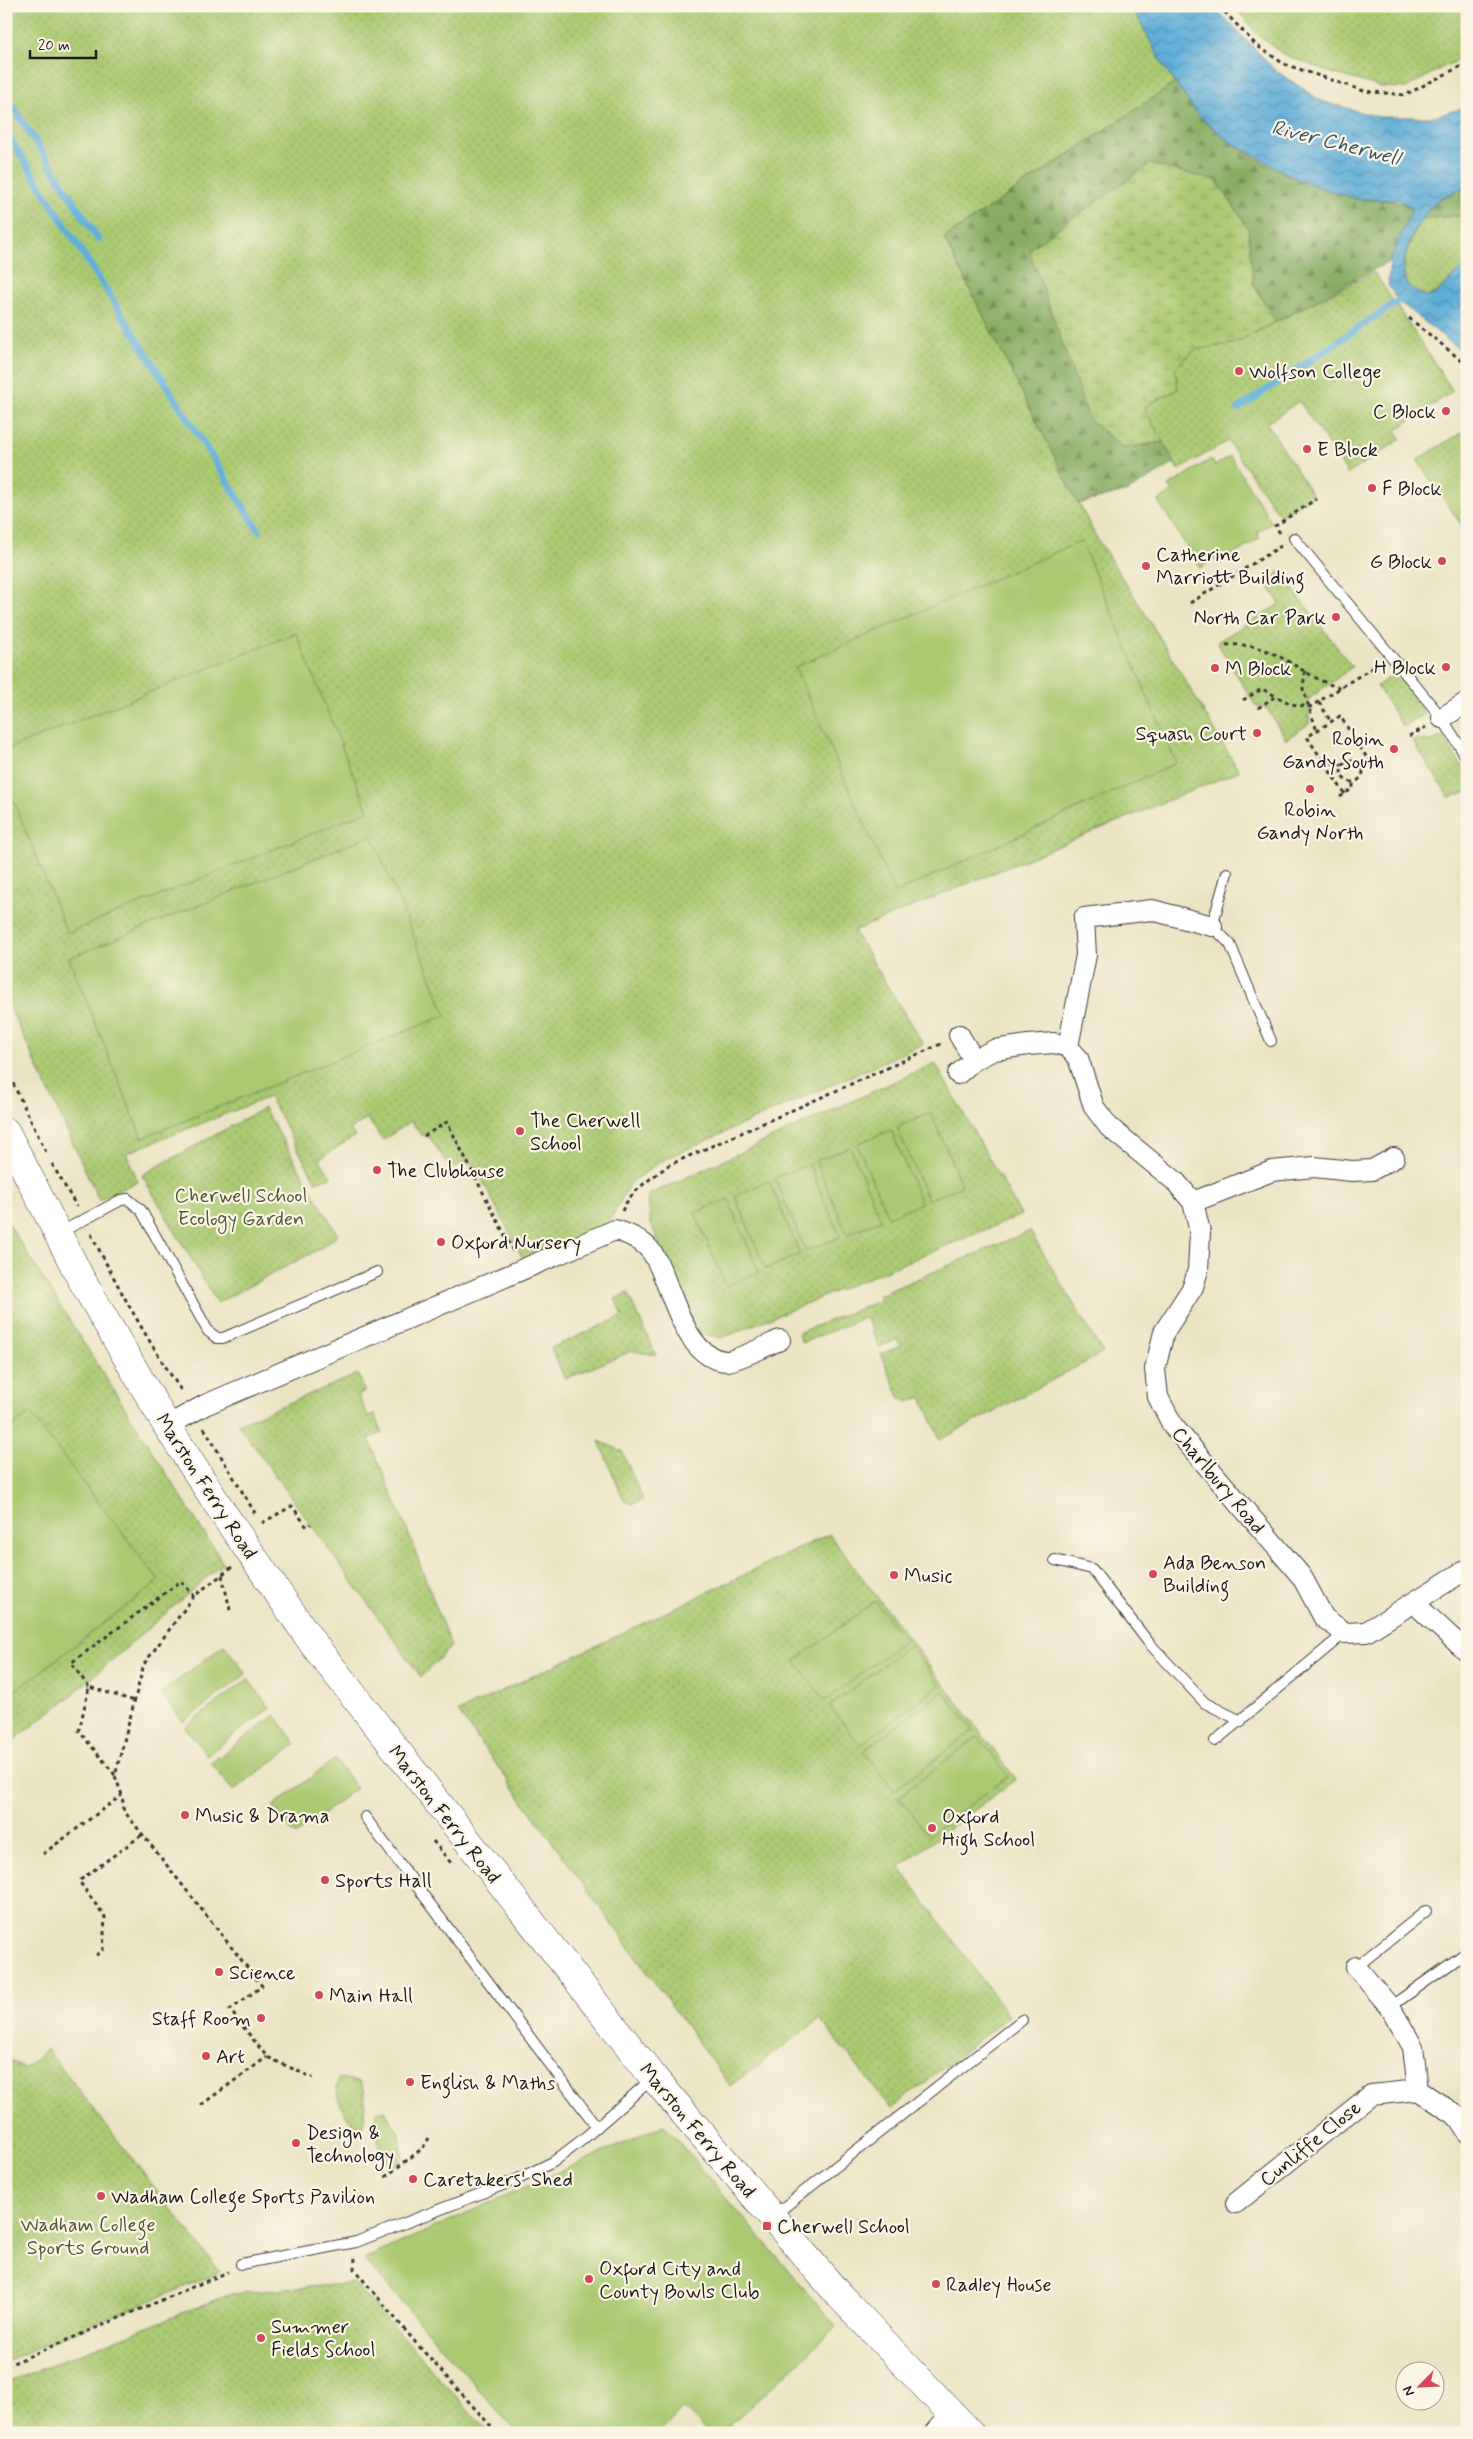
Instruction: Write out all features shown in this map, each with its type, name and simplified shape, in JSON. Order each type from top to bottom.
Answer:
[{"type":"main road","name":"Marston Ferry Road","points":[[6,1132],[57,1234],[167,1426],[226,1519],[314,1645],[654,2078],[771,2218],[952,2427]]},
{"type":"street","points":[[1442,718],[1467,702]]},
{"type":"street","points":[[958,1074],[974,1060],[994,1050],[1028,1044],[1054,1043],[1068,1046],[1086,955],[1084,918],[1152,910],[1212,926]]},
{"type":"street","points":[[959,1035],[974,1060]]},
{"type":"street","name":"Charlbury Road","points":[[1068,1046],[1078,1058],[1094,1107],[1109,1127],[1175,1181],[1193,1202],[1200,1232],[1198,1270],[1193,1287],[1164,1332],[1155,1369],[1158,1397],[1173,1426],[1302,1577],[1324,1618],[1345,1633]]},
{"type":"street","points":[[1193,1202],[1272,1171],[1314,1167],[1352,1171],[1372,1170],[1394,1158]]},
{"type":"street","points":[[167,1426],[194,1410],[615,1230],[634,1236],[652,1252],[689,1335],[705,1356],[728,1361],[780,1340]]},
{"type":"street","points":[[1345,1633],[1366,1632],[1467,1569]]},
{"type":"street","points":[[1414,1603],[1467,1652]]},
{"type":"street","points":[[1356,1967],[1390,2007],[1414,2047],[1418,2090],[1456,2115],[1467,2132]]},
{"type":"street","name":"Cunliffe Close","points":[[1236,2203],[1371,2095],[1418,2090]]},
{"type":"lane","points":[[1290,540],[1392,656],[1442,718],[1467,758]]},
{"type":"lane","points":[[1227,873],[1212,926],[1230,944],[1271,1041]]},
{"type":"lane","points":[[57,1234],[121,1200],[128,1199],[135,1203],[141,1210],[208,1331],[217,1338],[223,1338],[377,1272]]},
{"type":"lane","points":[[1055,1560],[1092,1569],[1149,1643],[1205,1702],[1241,1721]]},
{"type":"lane","points":[[1215,1741],[1345,1633]]},
{"type":"lane","points":[[365,1816],[597,2127]]},
{"type":"lane","points":[[1356,1967],[1426,1911]]},
{"type":"lane","points":[[1390,2007],[1463,1954]]},
{"type":"lane","points":[[771,2218],[1022,2020]]},
{"type":"lane","points":[[241,2264],[356,2242],[518,2179],[553,2162],[654,2078]]},
{"type":"path","points":[[1219,6],[1256,45],[1284,64],[1364,91],[1405,94],[1467,63]]},
{"type":"path","points":[[1409,318],[1467,365]]},
{"type":"path","points":[[1190,603],[1290,540],[1275,526],[1316,499]]},
{"type":"path","points":[[1226,645],[1245,643],[1278,654],[1319,682],[1341,688]]},
{"type":"path","points":[[1243,700],[1262,689],[1291,704],[1310,707],[1392,656]]},
{"type":"path","points":[[1305,671],[1303,689],[1317,731]]},
{"type":"path","points":[[1258,708],[1276,696]]},
{"type":"path","points":[[1319,702],[1331,722]]},
{"type":"path","points":[[1345,794],[1308,737],[1340,716],[1369,761]]},
{"type":"path","points":[[1362,765],[1376,757]]},
{"type":"path","points":[[1323,761],[1342,765],[1351,759],[1358,761],[1362,765],[1363,774],[1359,780],[1348,781],[1342,776],[1342,765]]},
{"type":"path","points":[[1340,797],[1353,788],[1353,782]]},
{"type":"path","points":[[615,1230],[626,1203],[646,1182],[669,1165],[927,1051]]},
{"type":"path","points":[[6,1069],[47,1153]]},
{"type":"path","points":[[424,1136],[447,1122],[522,1270]]},
{"type":"path","points":[[51,1162],[84,1220],[115,1283],[153,1349],[194,1410],[227,1470],[268,1531]]},
{"type":"path","points":[[262,1523],[292,1506],[307,1527],[311,1524]]},
{"type":"path","points":[[115,1776],[144,1664],[194,1596],[236,1564]]},
{"type":"path","points":[[222,1575],[231,1614]]},
{"type":"path","points":[[135,1701],[89,1687],[71,1663],[181,1581],[194,1596]]},
{"type":"path","points":[[89,1687],[80,1730],[115,1776],[122,1794],[124,1810],[262,1986],[230,2010],[267,2057],[313,2078]]},
{"type":"path","points":[[44,1854],[122,1794]]},
{"type":"path","points":[[96,1956],[103,1951],[105,1917],[79,1881],[143,1834]]},
{"type":"path","points":[[202,2105],[267,2057]]},
{"type":"path","points":[[385,2177],[423,2148],[430,2138]]},
{"type":"path","points":[[356,2242],[354,2269],[416,2343],[497,2433]]},
{"type":"path","points":[[6,2366],[221,2277],[241,2264]]},
{"type":"green space","points":[[6,6],[1132,6],[1164,67],[1175,83],[944,238],[1096,537],[1148,618],[1239,771],[854,931],[923,1044],[663,1160],[630,1183],[607,1226],[524,1261],[474,1164],[464,1163],[451,1169],[430,1138],[420,1134],[411,1121],[383,1140],[367,1118],[350,1130],[355,1136],[319,1159],[331,1177],[316,1182],[269,1097],[126,1153],[138,1181],[99,1200],[6,999]]},
{"type":"green space","points":[[1234,6],[1467,6],[1467,57],[1445,66],[1406,88],[1381,87],[1329,72],[1283,54],[1256,33]]},
{"type":"green space","points":[[1175,83],[1200,117],[1216,131],[1233,144],[1272,167],[1313,185],[1353,198],[1395,202],[1412,208],[1390,261],[1275,322],[1253,283],[1248,228],[1217,181],[1123,448],[1163,442],[1175,463],[1128,491],[1078,504],[944,238]]},
{"type":"green space","points":[[1150,164],[1217,181],[1248,228],[1253,283],[1275,322],[1235,343],[1194,350],[1175,368],[1178,389],[1144,407],[1163,442],[1123,448],[1089,419],[1029,249]]},
{"type":"green space","points":[[1467,187],[1467,215],[1421,219],[1439,199]]},
{"type":"green space","points":[[1467,215],[1467,265],[1429,296],[1417,292],[1409,286],[1405,278],[1404,268],[1405,258],[1421,219]]},
{"type":"green space","points":[[1374,272],[1453,391],[1396,430],[1401,439],[1348,474],[1299,401],[1267,423],[1313,496],[1280,516],[1228,441],[1178,470],[1144,407],[1177,389],[1174,368],[1194,350],[1235,343]]},
{"type":"green space","points":[[1464,431],[1467,434],[1467,533],[1417,460]]},
{"type":"green space","points":[[1230,456],[1272,523],[1257,532],[1260,538],[1219,564],[1215,558],[1200,568],[1158,501],[1173,492],[1169,486],[1211,459],[1215,466]]},
{"type":"green space","points":[[1081,541],[1176,763],[895,893],[795,667]]},
{"type":"green space","points":[[1280,572],[1352,667],[1309,699],[1309,724],[1286,739],[1267,709],[1255,705],[1217,642],[1280,604],[1266,582]]},
{"type":"green space","points":[[296,633],[368,811],[67,933],[6,782],[6,750]]},
{"type":"green space","points":[[1391,676],[1402,681],[1425,714],[1403,727],[1377,686]]},
{"type":"green space","points":[[1439,737],[1444,739],[1467,774],[1467,792],[1449,797],[1412,740],[1432,741]]},
{"type":"green space","points":[[372,835],[446,1015],[142,1138],[69,958]]},
{"type":"green space","points":[[935,1063],[1021,1215],[722,1338],[706,1335],[693,1326],[650,1221],[648,1195]]},
{"type":"green space","name":"Cherwell School Ecology Garden","points":[[264,1108],[338,1235],[323,1247],[217,1303],[142,1175]]},
{"type":"green space","points":[[931,1113],[962,1186],[928,1200],[897,1127]]},
{"type":"green space","points":[[891,1130],[921,1203],[888,1217],[857,1144]]},
{"type":"green space","points":[[850,1147],[881,1220],[847,1234],[816,1161]]},
{"type":"green space","points":[[809,1164],[840,1237],[806,1251],[775,1178]]},
{"type":"green space","points":[[769,1181],[800,1254],[766,1269],[735,1196]]},
{"type":"green space","points":[[728,1199],[759,1272],[726,1286],[695,1213]]},
{"type":"green space","points":[[6,1220],[223,1563],[71,1696],[6,1746]]},
{"type":"green space","points":[[1030,1231],[1103,1353],[940,1440],[922,1397],[908,1402],[899,1397],[881,1354],[900,1346],[898,1339],[879,1347],[866,1317],[802,1343],[798,1333],[881,1300],[879,1295]]},
{"type":"green space","points":[[628,1293],[656,1355],[632,1351],[565,1379],[551,1348],[623,1316],[615,1299]]},
{"type":"green space","points":[[358,1374],[365,1391],[358,1395],[368,1416],[374,1414],[382,1433],[369,1439],[408,1532],[451,1647],[421,1677],[238,1424]]},
{"type":"green space","points":[[30,1413],[159,1581],[6,1698],[6,1431]]},
{"type":"green space","points":[[599,1441],[622,1451],[643,1500],[632,1504],[624,1501]]},
{"type":"green space","points":[[829,1534],[1016,1779],[899,1867],[1009,2016],[891,2109],[820,2019],[730,2086],[458,1712]]},
{"type":"green space","points":[[875,1601],[905,1640],[825,1701],[795,1661]]},
{"type":"green space","points":[[224,1645],[246,1674],[183,1722],[161,1693]]},
{"type":"green space","points":[[910,1645],[940,1685],[860,1745],[830,1706]]},
{"type":"green space","points":[[248,1679],[270,1708],[207,1755],[185,1727]]},
{"type":"green space","points":[[943,1691],[973,1730],[894,1791],[864,1751]]},
{"type":"green space","points":[[275,1715],[296,1744],[233,1791],[211,1763]]},
{"type":"green space","points":[[978,1736],[1008,1776],[929,1836],[899,1797]]},
{"type":"green space","points":[[335,1759],[356,1788],[295,1835],[273,1806]]},
{"type":"green space","name":"Wadham College Sports Ground","points":[[47,2049],[220,2272],[6,2361],[6,2058],[25,2068]]},
{"type":"green space","points":[[339,2078],[360,2081],[365,2092],[364,2126],[359,2131],[349,2120],[339,2100],[337,2085]]},
{"type":"green space","points":[[384,2110],[398,2131],[404,2158],[391,2168],[383,2155],[377,2134],[377,2112]]},
{"type":"green space","name":"Oxford City and County Bowls Club","points":[[664,2125],[837,2327],[721,2433],[708,2433],[683,2408],[660,2433],[517,2433],[364,2259]]},
{"type":"green space","name":"Summer Fields School","points":[[354,2283],[489,2433],[6,2433],[6,2383],[231,2294]]},
{"type":"water","name":"River Cherwell","points":[[1132,6],[1213,6],[1275,70],[1321,101],[1379,117],[1431,117],[1467,107],[1467,187],[1442,197],[1432,205],[1413,235],[1408,246],[1403,268],[1405,280],[1411,289],[1429,296],[1436,293],[1467,265],[1467,355],[1398,301],[1388,285],[1390,261],[1412,208],[1398,200],[1356,199],[1301,181],[1232,143],[1199,116],[1164,67]]},
{"type":"waterway","points":[[6,96],[98,239]]},
{"type":"waterway","points":[[6,132],[259,531]]},
{"type":"waterway","points":[[1238,409],[1398,301]]},
{"type":"place","name":"Wolfson College","points":[[1239,371]]},
{"type":"place","name":"C Block","points":[[1446,411]]},
{"type":"place","name":"E Block","points":[[1307,449]]},
{"type":"place","name":"F Block","points":[[1372,488]]},
{"type":"place","name":"G Block","points":[[1442,561]]},
{"type":"place","name":"Catherine Marriott Building","points":[[1146,566]]},
{"type":"place","name":"North Car Park","points":[[1336,617]]},
{"type":"place","name":"H Block","points":[[1446,667]]},
{"type":"place","name":"M Block","points":[[1215,668]]},
{"type":"place","name":"Squash Court","points":[[1257,733]]},
{"type":"place","name":"Robin Gandy South","points":[[1394,749]]},
{"type":"place","name":"Robin Gandy North","points":[[1310,789]]},
{"type":"place","name":"The Cherwell School","points":[[520,1131]]},
{"type":"place","name":"The Clubhouse","points":[[377,1170]]},
{"type":"place","name":"Oxford Nursery","points":[[441,1242]]},
{"type":"place","name":"Ada Benson Building","points":[[1153,1574]]},
{"type":"place","name":"Music","points":[[894,1575]]},
{"type":"place","name":"Music & Drama","points":[[185,1815]]},
{"type":"place","name":"Oxford High School","points":[[932,1828]]},
{"type":"place","name":"Sports Hall","points":[[325,1880]]},
{"type":"place","name":"Science","points":[[219,1972]]},
{"type":"place","name":"Main Hall","points":[[319,1995]]},
{"type":"place","name":"Staff Room","points":[[261,2018]]},
{"type":"place","name":"Art","points":[[206,2056]]},
{"type":"place","name":"English & Maths","points":[[410,2082]]},
{"type":"place","name":"Design & Technology","points":[[296,2143]]},
{"type":"place","name":"Caretakers' Shed","points":[[413,2179]]},
{"type":"place","name":"Wadham College Sports Pavilion","points":[[101,2196]]},
{"type":"place","name":"Cherwell School","points":[[767,2226]]},
{"type":"place","name":"Oxford City and County Bowls Club","points":[[589,2279]]},
{"type":"place","name":"Radley House","points":[[936,2284]]},
{"type":"place","name":"Summer Fields School","points":[[261,2338]]}]
